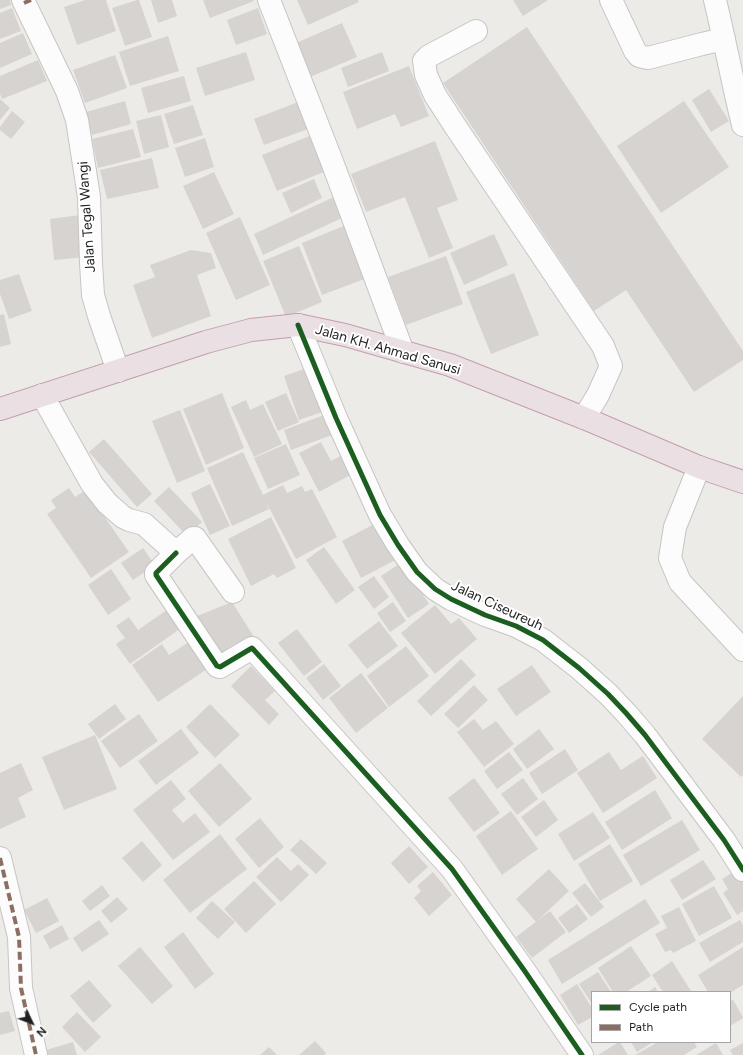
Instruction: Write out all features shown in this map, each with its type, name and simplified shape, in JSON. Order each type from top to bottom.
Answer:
[{"type":"highway","name":"Jalan KH. Ahmad Sanusi","points":[[0,409],[206,342],[251,330],[298,326],[345,335],[450,365],[584,418],[699,467],[743,482]]},
{"type":"street","points":[[269,0],[337,174],[403,352]]},
{"type":"street","points":[[611,0],[635,52],[639,56],[648,58],[724,39]]},
{"type":"street","points":[[715,0],[724,39],[737,71],[743,126]]},
{"type":"street","name":"Jalan Tegal Wangi","points":[[26,1],[67,91],[77,120],[89,197],[91,263],[94,295],[99,316],[118,371]]},
{"type":"street","points":[[476,31],[430,56],[424,61],[426,75],[435,95],[455,126],[603,346],[611,366],[598,395],[584,418]]},
{"type":"street","name":"Jalan Ciseureuh","points":[[298,326],[336,418],[380,516],[417,572],[435,589],[451,599],[485,615],[516,626],[543,640],[579,668],[608,694],[645,735],[724,840],[743,870]]},
{"type":"street","points":[[42,395],[92,484],[107,503],[123,517],[144,524],[176,553]]},
{"type":"street","points":[[699,467],[674,526],[670,558],[680,582],[743,650]]},
{"type":"street","points":[[233,592],[195,538],[193,538],[176,553],[156,573],[156,577],[217,666],[220,667],[252,648],[452,869],[582,1055]]},
{"type":"street","points":[[0,858],[19,937],[21,988],[36,1055]]},
{"type":"building","points":[[0,0],[10,0],[11,5],[0,9]]},
{"type":"building","points":[[85,0],[106,0],[116,31],[77,45],[64,7]]},
{"type":"building","points":[[139,0],[152,37],[125,46],[112,8]]},
{"type":"building","points":[[151,0],[172,0],[177,16],[158,23]]},
{"type":"building","points":[[203,0],[253,0],[254,1],[210,18]]},
{"type":"building","points":[[297,0],[358,0],[359,2],[308,25]]},
{"type":"building","points":[[513,0],[548,0],[523,16]]},
{"type":"building","points":[[12,8],[21,31],[0,39],[0,13]]},
{"type":"building","points":[[258,8],[267,34],[236,45],[227,20]]},
{"type":"building","points":[[342,23],[357,57],[310,77],[296,43]]},
{"type":"building","points":[[527,27],[743,351],[743,360],[694,392],[626,290],[594,311],[443,83]]},
{"type":"building","points":[[23,33],[32,54],[0,68],[0,43]]},
{"type":"building","points":[[168,36],[179,71],[130,86],[119,52]]},
{"type":"building","points":[[246,52],[255,80],[205,96],[196,68]]},
{"type":"building","points":[[382,52],[389,71],[348,87],[341,68]]},
{"type":"building","points":[[115,55],[127,88],[85,103],[73,70]]},
{"type":"building","points":[[38,60],[47,81],[2,99],[0,94],[0,76]]},
{"type":"building","points":[[409,66],[429,116],[401,127],[395,114],[357,129],[343,92]]},
{"type":"building","points":[[184,76],[191,101],[148,113],[141,88]]},
{"type":"building","points":[[709,89],[729,121],[711,132],[692,100]]},
{"type":"building","points":[[0,99],[10,108],[0,120]]},
{"type":"building","points":[[125,101],[131,124],[92,135],[86,112]]},
{"type":"building","points":[[684,101],[729,167],[661,213],[617,146]]},
{"type":"building","points":[[298,102],[308,129],[264,145],[254,119]]},
{"type":"building","points":[[193,105],[203,135],[174,144],[164,114]]},
{"type":"building","points":[[12,111],[25,122],[11,139],[0,130],[0,127]]},
{"type":"building","points":[[161,115],[169,147],[144,154],[136,121]]},
{"type":"building","points":[[133,129],[141,157],[98,168],[92,139]]},
{"type":"building","points":[[312,135],[326,171],[277,191],[262,155]]},
{"type":"building","points":[[205,138],[214,167],[185,177],[175,148]]},
{"type":"building","points":[[435,141],[458,200],[437,208],[453,248],[429,258],[405,197],[366,212],[351,174]]},
{"type":"building","points":[[152,158],[159,188],[107,199],[100,170]]},
{"type":"building","points":[[214,172],[234,214],[203,229],[183,186]]},
{"type":"building","points":[[314,179],[322,198],[291,213],[282,193]]},
{"type":"building","points":[[336,196],[346,216],[263,255],[254,234]]},
{"type":"building","points":[[80,215],[85,257],[54,260],[50,219]]},
{"type":"building","points":[[240,217],[270,285],[236,300],[206,233]]},
{"type":"building","points":[[346,225],[367,278],[322,295],[302,243]]},
{"type":"building","points":[[494,234],[508,265],[464,285],[450,253]]},
{"type":"building","points":[[299,246],[322,302],[286,317],[263,261]]},
{"type":"building","points":[[191,250],[211,253],[216,268],[197,275],[211,316],[152,338],[133,285],[155,277],[150,265]]},
{"type":"building","points":[[446,256],[463,304],[406,325],[388,277]]},
{"type":"building","points":[[514,273],[539,335],[491,354],[466,292]]},
{"type":"building","points":[[19,274],[32,311],[9,319],[0,294],[0,280]]},
{"type":"building","points":[[4,314],[11,344],[0,347],[0,315]]},
{"type":"building","points":[[310,367],[325,411],[299,420],[284,376]]},
{"type":"building","points":[[222,393],[244,448],[206,465],[183,409]]},
{"type":"building","points":[[286,393],[299,422],[278,431],[265,402]]},
{"type":"building","points":[[246,400],[250,410],[263,404],[282,444],[254,457],[231,407]]},
{"type":"building","points":[[180,410],[205,471],[177,483],[152,421]]},
{"type":"building","points":[[324,415],[332,435],[291,450],[284,430]]},
{"type":"building","points":[[104,439],[152,494],[137,507],[89,452]]},
{"type":"building","points":[[321,442],[331,461],[346,453],[356,472],[319,492],[299,453]]},
{"type":"building","points":[[286,444],[300,475],[268,489],[254,458]]},
{"type":"building","points":[[243,452],[263,495],[283,485],[287,493],[302,486],[305,492],[312,489],[337,537],[296,559],[265,500],[269,509],[232,526],[207,468]]},
{"type":"building","points":[[210,484],[230,526],[210,535],[191,493]]},
{"type":"building","points":[[169,487],[202,522],[187,536],[154,501]]},
{"type":"building","points":[[69,488],[75,497],[86,490],[129,552],[91,578],[47,514],[56,508],[51,500]]},
{"type":"building","points":[[271,517],[296,568],[277,578],[274,574],[251,586],[228,539]]},
{"type":"building","points":[[382,520],[401,557],[361,578],[342,541]]},
{"type":"building","points":[[324,547],[355,590],[336,604],[306,560]]},
{"type":"building","points":[[143,548],[155,565],[133,580],[121,563]]},
{"type":"building","points":[[402,562],[429,604],[408,618],[381,576]]},
{"type":"building","points":[[111,569],[131,599],[108,615],[88,585]]},
{"type":"building","points":[[374,576],[389,597],[374,609],[358,587]]},
{"type":"building","points":[[232,602],[256,640],[216,659],[197,616]]},
{"type":"building","points":[[393,602],[406,621],[390,632],[377,613]]},
{"type":"building","points":[[435,605],[451,624],[459,618],[477,639],[435,674],[401,633]]},
{"type":"building","points":[[171,607],[184,626],[130,664],[116,644],[125,638],[116,626],[129,617],[138,630]]},
{"type":"building","points":[[379,621],[398,646],[367,669],[348,645]]},
{"type":"building","points":[[297,629],[322,662],[304,676],[278,643]]},
{"type":"building","points":[[195,638],[213,665],[158,702],[132,665],[162,644],[169,655]]},
{"type":"building","points":[[406,646],[429,676],[389,707],[367,676]]},
{"type":"building","points":[[461,659],[476,675],[431,716],[417,701]]},
{"type":"building","points":[[324,664],[341,686],[323,700],[306,678]]},
{"type":"building","points":[[532,665],[551,692],[516,716],[497,689]]},
{"type":"building","points":[[251,666],[275,691],[265,700],[279,714],[269,725],[231,686]]},
{"type":"building","points":[[361,673],[388,708],[356,733],[329,698]]},
{"type":"building","points":[[474,685],[488,700],[458,728],[444,714]]},
{"type":"building","points":[[743,696],[743,775],[741,777],[702,739]]},
{"type":"building","points":[[115,704],[126,719],[99,739],[88,724]]},
{"type":"building","points":[[210,704],[240,735],[215,758],[186,727]]},
{"type":"building","points":[[139,714],[158,741],[120,768],[101,741]]},
{"type":"building","points":[[474,719],[483,730],[496,721],[514,744],[484,767],[457,732]]},
{"type":"building","points":[[181,729],[199,753],[156,785],[138,761]]},
{"type":"building","points":[[539,729],[554,749],[527,769],[513,749]]},
{"type":"building","points":[[95,735],[117,789],[64,810],[42,757]]},
{"type":"building","points":[[565,749],[578,770],[542,794],[529,773]]},
{"type":"building","points":[[509,752],[523,770],[497,789],[484,771]]},
{"type":"building","points":[[609,752],[621,770],[643,756],[657,778],[603,813],[577,773]]},
{"type":"building","points":[[21,763],[33,790],[18,798],[26,817],[0,829],[0,773]]},
{"type":"building","points":[[220,763],[252,799],[219,827],[188,791]]},
{"type":"building","points":[[474,778],[500,813],[474,832],[448,798]]},
{"type":"building","points":[[523,778],[538,799],[517,815],[501,794]]},
{"type":"building","points":[[171,780],[186,799],[172,810],[183,823],[195,813],[210,832],[173,860],[133,810]]},
{"type":"building","points":[[655,790],[672,818],[622,850],[605,822]]},
{"type":"building","points":[[544,800],[558,820],[536,837],[521,817]]},
{"type":"building","points":[[511,811],[538,849],[502,875],[476,836]]},
{"type":"building","points":[[593,812],[610,838],[574,861],[558,834]]},
{"type":"building","points":[[260,818],[284,847],[259,868],[235,839]]},
{"type":"building","points":[[682,820],[700,850],[641,886],[623,855]]},
{"type":"building","points":[[220,834],[247,869],[190,913],[163,880]]},
{"type":"building","points":[[301,839],[327,863],[316,874],[290,850]]},
{"type":"building","points":[[142,841],[162,865],[143,882],[122,858]]},
{"type":"building","points":[[610,844],[633,881],[600,901],[578,864]]},
{"type":"building","points":[[409,846],[428,867],[409,884],[391,863]]},
{"type":"building","points":[[277,857],[291,871],[298,864],[309,875],[281,902],[256,877]]},
{"type":"building","points":[[703,860],[716,879],[682,900],[670,880]]},
{"type":"building","points":[[549,869],[569,891],[536,922],[516,899]]},
{"type":"building","points":[[736,870],[743,882],[743,911],[737,915],[723,893],[728,889],[722,879]]},
{"type":"building","points":[[433,872],[452,895],[429,916],[414,898],[421,891],[417,886]]},
{"type":"building","points":[[254,881],[276,904],[246,933],[224,909]]},
{"type":"building","points":[[585,883],[604,907],[591,917],[572,893]]},
{"type":"building","points":[[102,885],[110,896],[90,911],[82,901]]},
{"type":"building","points":[[714,886],[732,918],[699,936],[682,904]]},
{"type":"building","points":[[117,897],[128,909],[111,923],[101,911]]},
{"type":"building","points":[[47,898],[59,921],[36,933],[24,910]]},
{"type":"building","points":[[645,899],[660,923],[562,984],[548,960]]},
{"type":"building","points":[[212,901],[235,922],[218,939],[196,918]]},
{"type":"building","points":[[577,904],[588,919],[569,933],[558,918]]},
{"type":"building","points":[[679,907],[696,941],[673,953],[671,950],[665,952],[655,934],[667,928],[661,916]]},
{"type":"building","points":[[550,911],[566,932],[532,958],[516,937]]},
{"type":"building","points":[[99,920],[109,934],[82,952],[73,938]]},
{"type":"building","points":[[740,920],[743,925],[743,942],[710,962],[699,943]]},
{"type":"building","points":[[62,925],[69,939],[50,949],[43,936]]},
{"type":"building","points":[[183,932],[214,974],[195,989],[164,947]]},
{"type":"building","points":[[631,946],[651,976],[628,991],[612,991],[598,968]]},
{"type":"building","points":[[140,947],[173,986],[152,1004],[118,966]]},
{"type":"building","points":[[743,947],[743,985],[731,992],[731,991],[707,991],[698,975]]},
{"type":"building","points":[[672,961],[691,991],[662,991],[652,975]]},
{"type":"building","points":[[598,972],[610,991],[591,991],[591,1002],[579,984]]},
{"type":"building","points":[[89,980],[112,1006],[93,1023],[70,996]]},
{"type":"building","points":[[577,984],[591,1006],[591,1018],[578,1025],[560,995]]},
{"type":"building","points":[[655,987],[657,991],[649,991]]},
{"type":"building","points":[[733,1000],[743,1018],[731,1025],[731,1001]]},
{"type":"building","points":[[9,1011],[15,1031],[0,1035],[0,1013]]},
{"type":"building","points":[[77,1012],[101,1037],[85,1052],[62,1027]]},
{"type":"building","points":[[315,1041],[326,1053],[324,1055],[299,1055]]},
{"type":"building","points":[[73,1042],[77,1055],[47,1055],[46,1050]]},
{"type":"building","points":[[617,1043],[621,1043],[628,1055],[598,1055]]},
{"type":"building","points":[[632,1043],[651,1043],[637,1052]]},
{"type":"building","points":[[656,1043],[695,1043],[697,1047],[684,1055],[635,1055]]},
{"type":"building","points":[[716,1043],[723,1055],[696,1055]]},
{"type":"building","points":[[743,1043],[743,1055],[733,1055],[730,1050]]},
{"type":"building","points":[[269,1047],[277,1055],[260,1055]]},
{"type":"marked path","points":[[24,3],[31,0]]},
{"type":"marked path","points":[[0,858],[19,937],[21,988],[36,1055]]},
{"type":"cycle path","points":[[298,325],[336,418],[380,515],[398,545],[417,572],[435,589],[451,599],[485,615],[516,626],[543,640],[579,668],[608,694],[645,735],[724,840],[743,870]]},
{"type":"cycle path","points":[[176,553],[156,573],[156,575],[217,666],[220,667],[252,648],[253,649],[452,869],[582,1055]]}]
